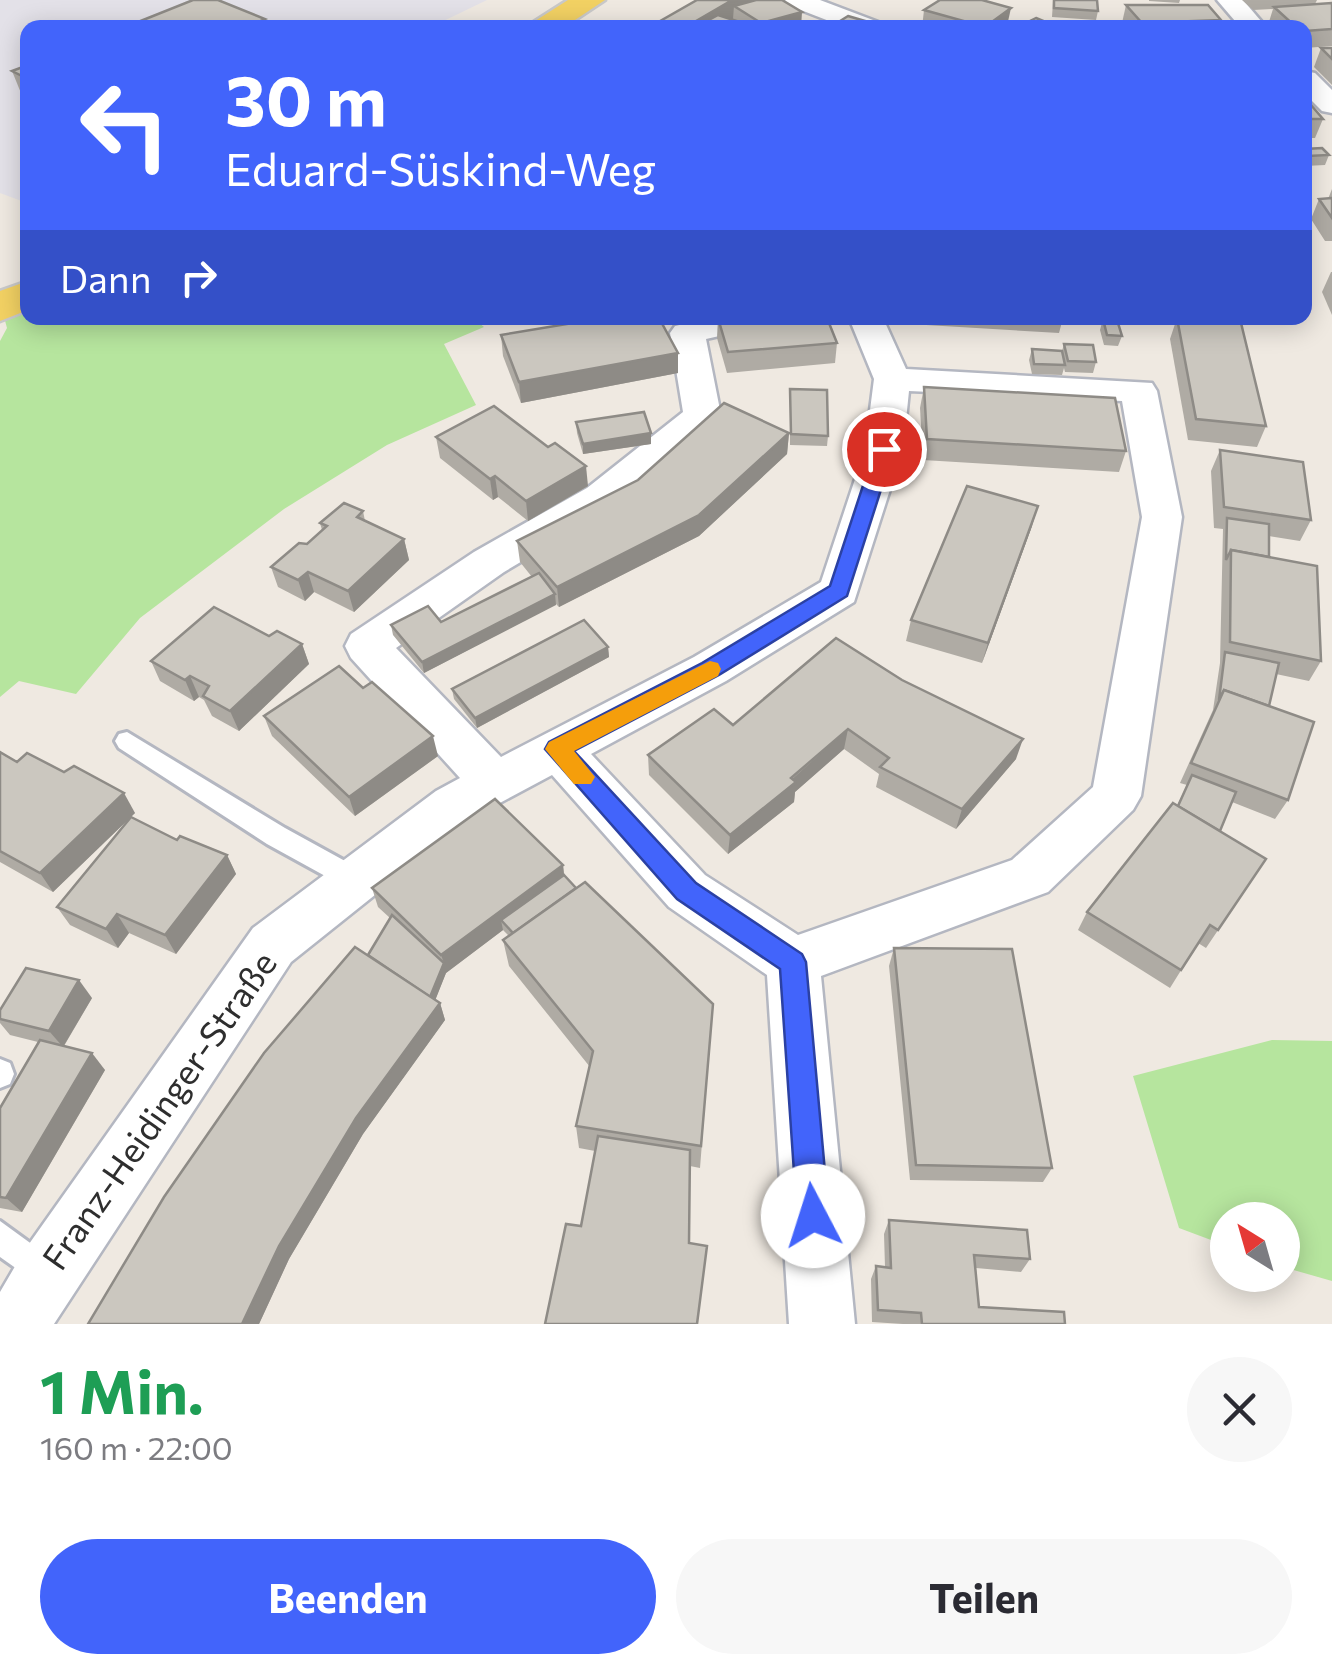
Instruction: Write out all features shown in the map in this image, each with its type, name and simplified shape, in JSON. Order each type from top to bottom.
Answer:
[{"type":"main road","points":[[553,20],[590,0]]},
{"type":"street","points":[[797,0],[851,20]]},
{"type":"street","points":[[1229,0],[1248,20]]},
{"type":"street","points":[[1312,86],[1332,105]]},
{"type":"street","points":[[494,782],[367,646],[490,562],[600,498],[702,415],[687,334],[715,325]]},
{"type":"street","name":"Franz-Heidinger-Straße","points":[[18,1324],[46,1274],[272,945],[452,805],[710,669],[840,590],[884,449],[892,380],[869,325]]},
{"type":"street","points":[[793,962],[1030,876],[1116,796],[1162,517],[1139,392],[892,380]]},
{"type":"street","points":[[557,749],[686,891],[793,962]]},
{"type":"street","points":[[793,962],[822,1324]]},
{"type":"lane","points":[[128,741],[276,836],[356,880]]},
{"type":"lane","points":[[0,1238],[46,1274]]},
{"type":"shaded area","points":[[0,0],[487,0],[446,20],[20,20],[20,200],[0,193]]},
{"type":"green space","points":[[20,304],[20,325],[482,325],[484,327],[444,344],[476,405],[387,445],[284,509],[140,618],[76,694],[19,681],[0,697],[0,341],[7,328],[4,317]]},
{"type":"green space","points":[[1272,1040],[1332,1041],[1332,1281],[1300,1272],[1300,1202],[1210,1202],[1210,1240],[1179,1228],[1133,1076]]},
{"type":"building","points":[[193,0],[218,0],[265,19],[263,20],[143,20]]},
{"type":"building","points":[[697,0],[737,0],[698,20],[662,20]]},
{"type":"building","points":[[756,0],[782,0],[802,12],[756,20],[734,6]]},
{"type":"building","points":[[940,0],[982,0],[1011,8],[995,20],[960,20],[924,10]]},
{"type":"building","points":[[1054,0],[1097,0],[1098,11],[1054,8]]},
{"type":"building","points":[[1332,3],[1332,29],[1312,30],[1312,20],[1288,20],[1274,7]]},
{"type":"building","points":[[1126,5],[1208,5],[1221,20],[1139,20]]},
{"type":"building","points":[[1312,106],[1323,119],[1312,119]]},
{"type":"building","points":[[1322,148],[1329,155],[1312,156],[1312,149]]},
{"type":"building","points":[[1332,198],[1332,218],[1319,199]]},
{"type":"building","points":[[561,325],[663,325],[678,353],[519,382],[501,335]]},
{"type":"building","points":[[720,325],[830,325],[837,343],[728,352]]},
{"type":"building","points":[[1104,325],[1119,325],[1122,336],[1107,335]]},
{"type":"building","points":[[1178,325],[1241,325],[1266,426],[1196,419]]},
{"type":"building","points":[[1064,344],[1093,345],[1096,362],[1068,361]]},
{"type":"building","points":[[1032,349],[1062,351],[1065,365],[1034,364]]},
{"type":"building","points":[[924,387],[1115,398],[1126,451],[927,439]]},
{"type":"building","points":[[790,389],[827,390],[828,436],[791,434]]},
{"type":"building","points":[[724,403],[789,433],[699,515],[557,587],[517,541],[638,480]]},
{"type":"building","points":[[494,406],[548,447],[555,443],[586,466],[526,501],[436,437]]},
{"type":"building","points":[[644,412],[651,433],[583,444],[576,422]]},
{"type":"building","points":[[1220,450],[1303,462],[1311,520],[1224,507]]},
{"type":"building","points":[[967,486],[1038,506],[988,643],[911,620]]},
{"type":"building","points":[[344,503],[363,511],[357,517],[404,539],[348,591],[308,572],[298,580],[271,567],[299,543],[307,544],[327,526],[320,523]]},
{"type":"building","points":[[1227,518],[1269,524],[1269,557],[1231,550],[1226,560]]},
{"type":"building","points":[[1231,550],[1317,566],[1321,661],[1230,642]]},
{"type":"building","points":[[539,573],[555,594],[422,662],[391,625],[428,606],[441,622]]},
{"type":"building","points":[[214,607],[269,636],[277,631],[302,644],[230,711],[203,696],[209,686],[190,676],[185,680],[151,661]]},
{"type":"building","points":[[584,620],[608,647],[475,718],[452,689]]},
{"type":"building","points":[[836,638],[902,680],[1023,739],[962,809],[880,767],[889,758],[848,729],[791,778],[796,782],[730,835],[648,755],[714,709],[733,725]]},
{"type":"building","points":[[1225,652],[1279,663],[1269,706],[1224,690],[1219,700]]},
{"type":"building","points":[[339,666],[363,688],[372,682],[433,736],[349,797],[264,716]]},
{"type":"building","points":[[1224,690],[1314,722],[1288,800],[1191,763]]},
{"type":"building","points":[[0,752],[17,762],[27,753],[64,772],[74,766],[124,793],[40,873],[0,851]]},
{"type":"building","points":[[1192,775],[1236,792],[1220,831],[1178,806]]},
{"type":"building","points":[[495,799],[563,865],[441,955],[372,888]]},
{"type":"building","points":[[1173,803],[1266,859],[1218,930],[1210,925],[1181,970],[1087,912]]},
{"type":"building","points":[[131,817],[177,840],[180,836],[227,855],[165,935],[117,914],[106,929],[57,907]]},
{"type":"building","points":[[564,875],[576,888],[513,933],[501,920]]},
{"type":"building","points":[[585,882],[713,1004],[701,1146],[576,1126],[593,1051],[503,940]]},
{"type":"building","points":[[392,915],[444,963],[430,997],[368,955]]},
{"type":"building","points":[[355,947],[440,1003],[356,1118],[279,1246],[242,1324],[88,1324],[164,1197],[264,1053]]},
{"type":"building","points":[[894,948],[1012,949],[1052,1168],[916,1165]]},
{"type":"building","points":[[26,968],[79,980],[49,1031],[0,1019],[0,1010]]},
{"type":"building","points":[[40,1040],[92,1053],[6,1198],[0,1197],[0,1108]]},
{"type":"building","points":[[598,1136],[690,1150],[689,1243],[707,1246],[697,1324],[545,1324],[566,1224],[581,1226]]},
{"type":"building","points":[[889,1220],[1027,1230],[1030,1259],[974,1255],[979,1307],[1064,1312],[1065,1324],[922,1324],[921,1313],[878,1310],[876,1266],[891,1268]]},
{"type":"slow traffic","points":[[582,777],[557,749],[710,669]]},
{"type":"route","points":[[813,1216],[793,962],[686,891],[557,749],[710,669],[840,590],[884,449]]}]
